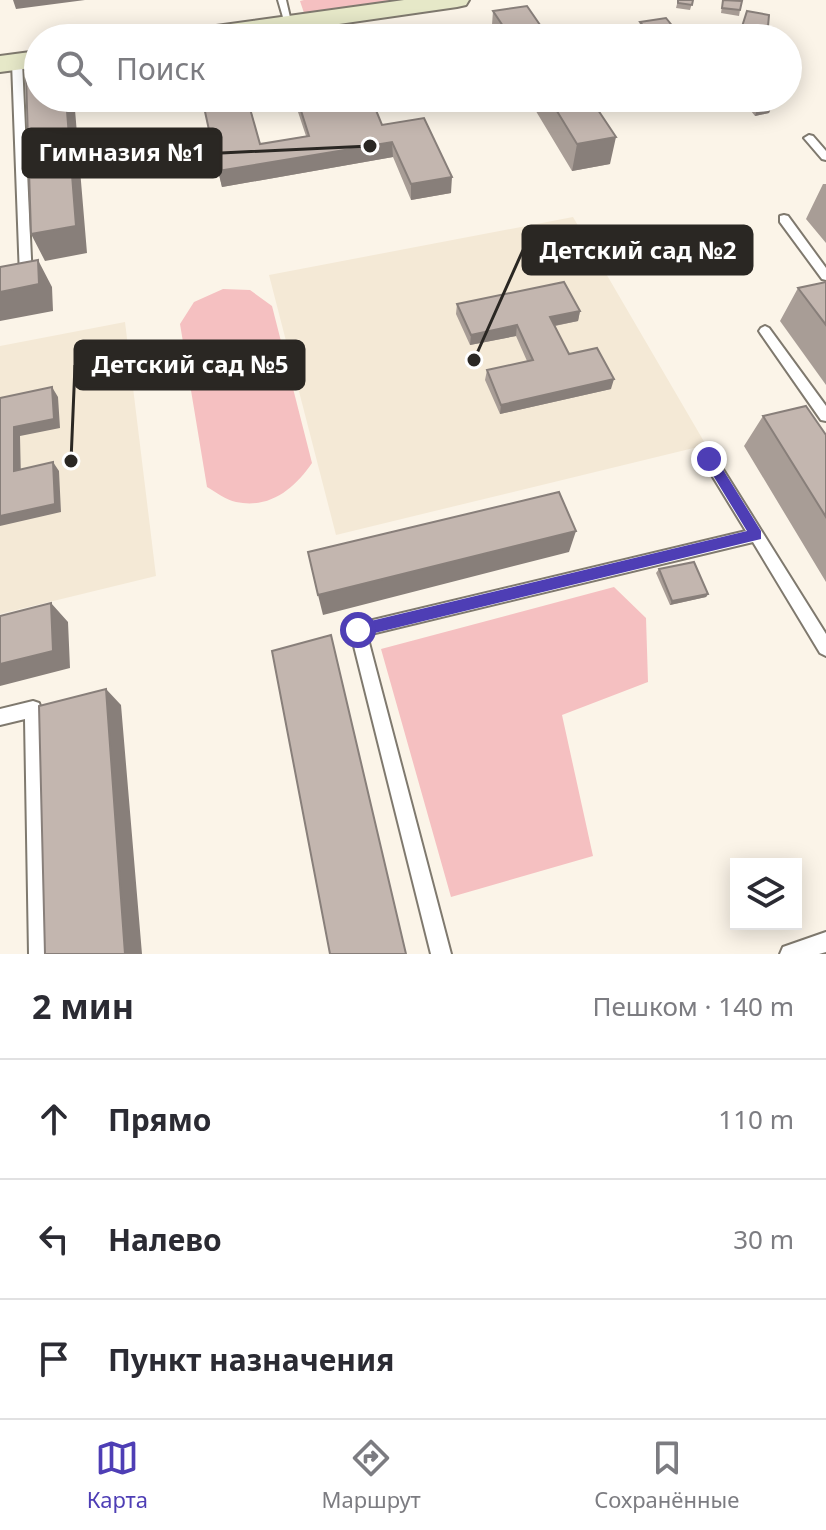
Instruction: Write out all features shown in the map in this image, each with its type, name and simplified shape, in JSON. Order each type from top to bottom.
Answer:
[{"type":"street","points":[[240,24],[285,12],[457,0]]},
{"type":"lane","points":[[0,285],[26,280],[18,62]]},
{"type":"lane","points":[[809,138],[826,157]]},
{"type":"lane","points":[[784,219],[826,276]]},
{"type":"lane","points":[[765,331],[826,416]]},
{"type":"lane","points":[[709,459],[826,648]]},
{"type":"lane","points":[[441,954],[358,630],[757,535]]},
{"type":"lane","points":[[0,717],[33,709],[39,954]]},
{"type":"lane","points":[[790,954],[826,942]]},
{"type":"shaded area","points":[[420,0],[305,16],[300,1]]},
{"type":"shaded area","points":[[573,217],[706,445],[336,535],[269,275]]},
{"type":"shaded area","points":[[223,289],[250,290],[272,306],[312,463],[289,489],[260,503],[232,501],[207,487],[180,324],[194,302]]},
{"type":"shaded area","points":[[125,322],[156,576],[0,614],[0,346]]},
{"type":"shaded area","points":[[614,587],[646,618],[648,682],[562,715],[593,856],[451,897],[381,649]]},
{"type":"building","points":[[678,0],[693,0],[692,5],[678,3]]},
{"type":"building","points":[[723,0],[742,1],[740,10],[722,8]]},
{"type":"building","points":[[527,6],[539,24],[502,24],[493,11]]},
{"type":"building","points":[[747,11],[769,15],[768,24],[743,24]]},
{"type":"building","points":[[666,18],[671,24],[642,24],[640,22]]},
{"type":"building","points":[[27,112],[67,112],[76,226],[31,234]]},
{"type":"building","points":[[205,112],[251,112],[260,144],[309,136],[301,112],[377,112],[382,125],[424,118],[452,177],[411,184],[392,142],[218,171]]},
{"type":"building","points":[[558,112],[599,112],[616,137],[577,144]]},
{"type":"building","points":[[38,260],[39,284],[0,292],[0,267]]},
{"type":"building","points":[[564,282],[580,311],[550,317],[569,354],[597,348],[614,379],[501,405],[487,370],[533,360],[517,325],[471,335],[457,304]]},
{"type":"building","points":[[826,282],[826,325],[798,288]]},
{"type":"building","points":[[52,387],[54,419],[14,427],[14,471],[53,462],[55,504],[0,516],[0,398]]},
{"type":"building","points":[[806,406],[826,435],[826,517],[763,416]]},
{"type":"building","points":[[559,492],[576,531],[318,595],[308,552]]},
{"type":"building","points":[[694,562],[708,594],[672,601],[659,569]]},
{"type":"building","points":[[51,603],[53,651],[0,664],[0,616]]},
{"type":"building","points":[[331,635],[406,954],[330,954],[272,651]]},
{"type":"building","points":[[106,689],[125,954],[45,954],[39,706]]},
{"type":"place","name":"Гимназия №1","points":[[370,146]]},
{"type":"place","name":"Детский сад №2","points":[[474,360]]},
{"type":"place","name":"Детский сад №5","points":[[71,461]]},
{"type":"route","points":[[358,630],[757,535],[709,459]]}]
